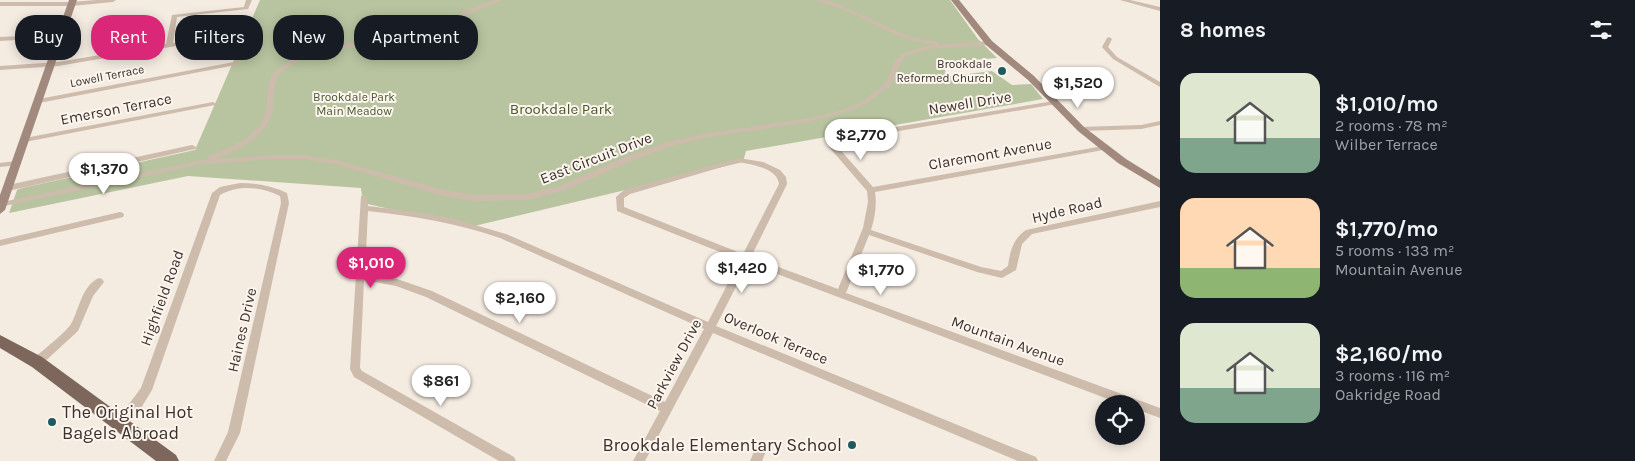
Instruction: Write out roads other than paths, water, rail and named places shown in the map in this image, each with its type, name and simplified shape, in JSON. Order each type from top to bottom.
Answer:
[{"type":"main road","points":[[955,0],[989,43],[1031,78],[1081,129],[1103,148],[1160,185]]},
{"type":"main road","points":[[68,15],[72,2]]},
{"type":"main road","points":[[1,208],[53,60]]},
{"type":"main road","points":[[1,342],[37,362],[170,461]]},
{"type":"street","points":[[0,4],[113,0]]},
{"type":"street","points":[[169,46],[174,16],[246,8],[249,0]]},
{"type":"street","points":[[1,208],[202,162],[232,151],[256,134],[270,110],[271,82],[277,71],[288,64],[305,55],[327,49],[373,44],[417,34],[500,0]]},
{"type":"street","points":[[819,0],[848,8],[882,29],[900,36],[930,43],[989,43]]},
{"type":"street","points":[[1123,0],[1160,9]]},
{"type":"street","points":[[0,39],[15,38]]},
{"type":"street","points":[[1108,39],[1105,47],[1115,58],[1160,85]]},
{"type":"street","name":"East Circuit Drive","points":[[202,162],[303,157],[336,162],[440,192],[476,198],[527,198],[562,188],[628,159],[670,144],[704,136],[808,120],[848,110],[865,102],[889,84],[898,61],[904,55],[915,50],[989,43]]},
{"type":"street","points":[[0,68],[51,65],[175,45]]},
{"type":"street","name":"Lowell Terrace","points":[[38,101],[239,62]]},
{"type":"street","name":"Newell Drive","points":[[872,190],[832,146],[831,140],[1054,103]]},
{"type":"street","name":"Emerson Terrace","points":[[24,140],[213,104]]},
{"type":"street","points":[[1081,129],[1135,127],[1160,123]]},
{"type":"street","points":[[8,188],[192,147]]},
{"type":"street","name":"Claremont Avenue","points":[[872,190],[1103,148]]},
{"type":"street","name":"Parkview Drive","points":[[620,209],[620,197],[626,192],[739,160],[771,168],[782,176],[783,184],[711,328],[640,461]]},
{"type":"street","points":[[0,165],[16,163]]},
{"type":"street","name":"Haines Drive","points":[[220,461],[234,432],[285,202],[284,195],[276,191],[232,185]]},
{"type":"street","name":"Highfield Road","points":[[120,424],[146,390],[214,197],[219,190],[232,185]]},
{"type":"street","points":[[841,294],[866,231],[873,198],[872,190]]},
{"type":"street","name":"Overlook Terrace","points":[[360,276],[364,203],[474,226],[711,328],[1032,461]]},
{"type":"street","name":"Hyde Road","points":[[866,231],[980,270],[1002,274],[1013,268],[1015,245],[1020,238],[1029,232],[1160,204]]},
{"type":"street","name":"Mountain Avenue","points":[[620,209],[1111,395]]},
{"type":"street","points":[[0,243],[120,215]]},
{"type":"street","points":[[510,461],[358,374],[355,369],[360,276],[398,283],[428,294],[668,409]]},
{"type":"street","points":[[37,362],[74,328],[89,294],[99,282]]},
{"type":"street","name":"Mountain Avenue","points":[[1145,408],[1160,413]]},
{"type":"place","name":"Brookdale Reformed Church","points":[[1002,71]]},
{"type":"place","name":"The Original Hot Bagels Abroad","points":[[52,422]]},
{"type":"place","name":"Brookdale Elementary School","points":[[852,445]]},
{"type":"park label","name":"Brookdale Park Main Meadow","points":[[354,104]]},
{"type":"park label","name":"Brookdale Park","points":[[561,109]]}]
